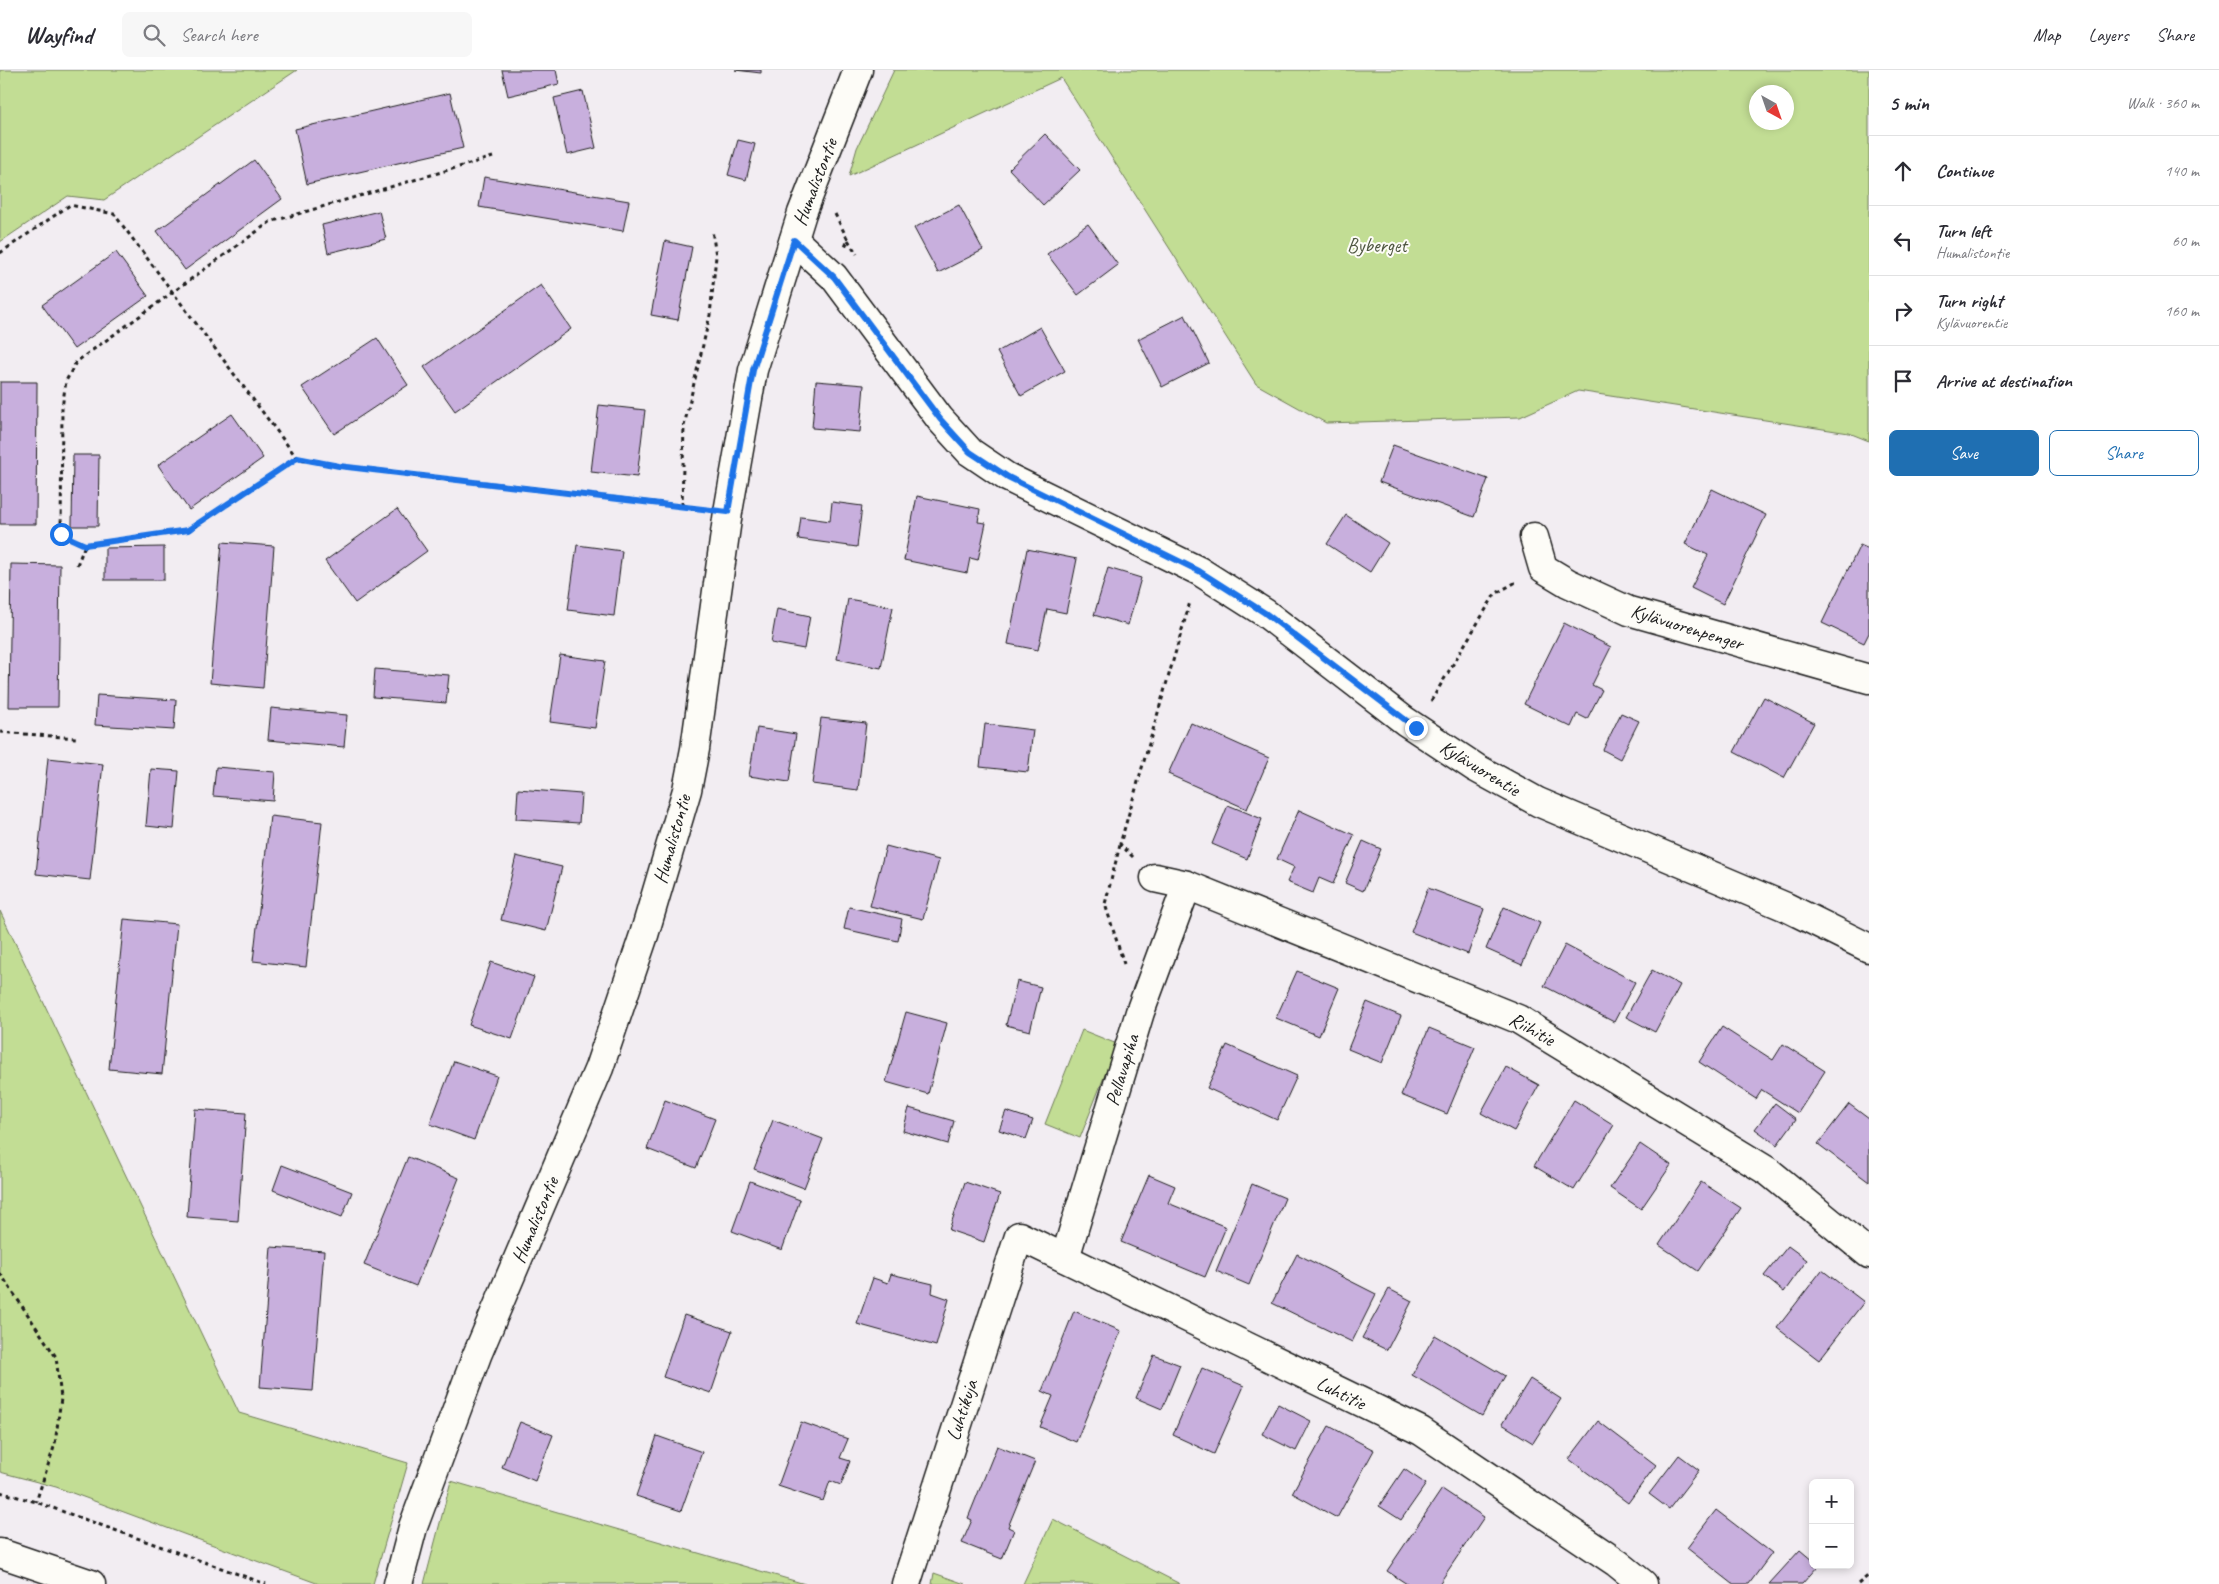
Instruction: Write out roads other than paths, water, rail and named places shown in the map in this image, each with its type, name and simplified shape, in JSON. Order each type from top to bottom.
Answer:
[{"type":"street","name":"Humalistontie","points":[[398,1584],[412,1527],[470,1373],[599,1068],[644,935],[687,790],[692,765],[728,512],[753,370],[802,213],[858,70]]},
{"type":"street","name":"Kylävuorentie","points":[[794,240],[834,277],[940,419],[970,452],[1008,477],[1199,571],[1265,613],[1416,728],[1476,768],[1538,802],[1786,907],[1869,948]]},
{"type":"street","name":"Kylävuorenpenger","points":[[1534,537],[1543,568],[1630,611],[1869,679]]},
{"type":"street","name":"Riihitie","points":[[1155,878],[1187,885],[1518,1019],[1768,1172],[1869,1254]]},
{"type":"street","name":"Pellavapiha","points":[[1065,1258],[1140,1012],[1187,885]]},
{"type":"street","name":"Luhtitie","points":[[1019,1236],[1421,1431],[1617,1563],[1644,1584]]},
{"type":"street","name":"Luhtikuja","points":[[906,1584],[1019,1236]]},
{"type":"street","points":[[0,1553],[91,1584]]},
{"type":"park label","name":"Byberget","points":[[1377,245]]}]
